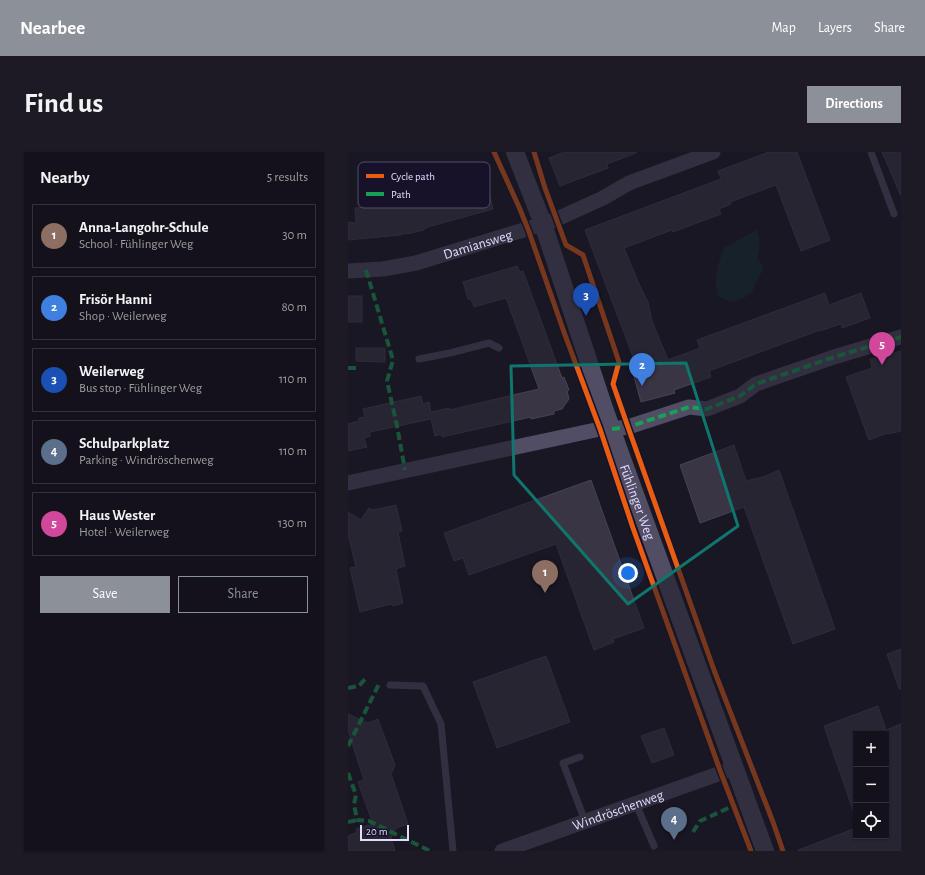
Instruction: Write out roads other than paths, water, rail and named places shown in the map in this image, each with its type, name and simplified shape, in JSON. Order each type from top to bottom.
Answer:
[{"type":"street","name":"Fühlinger Weg","points":[[515,152],[544,224],[612,429],[765,851]]},
{"type":"street","name":"Damiansweg","points":[[348,271],[383,269],[416,263],[544,224],[603,198],[629,183],[713,152]]},
{"type":"street","points":[[348,483],[600,429],[628,427],[689,407],[707,409],[740,396],[756,384],[834,357],[901,337]]},
{"type":"street","name":"Windröschenweg","points":[[502,851],[735,768]]},
{"type":"lane","points":[[871,152],[894,214]]},
{"type":"lane","points":[[419,359],[450,353],[488,342],[500,348]]},
{"type":"lane","points":[[390,685],[424,686],[442,724],[453,851]]},
{"type":"lane","points":[[580,757],[563,763],[585,821]]},
{"type":"lane","points":[[636,804],[654,846]]},
{"type":"place","name":"Weilerweg","points":[[586,316]]},
{"type":"place","name":"Haus Wester","points":[[882,365]]},
{"type":"place","name":"Frisör Hanni","points":[[642,386]]},
{"type":"place","name":"Anna-Langohr-Schule","points":[[545,593]]},
{"type":"place","name":"Schulparkplatz","points":[[674,840]]}]
